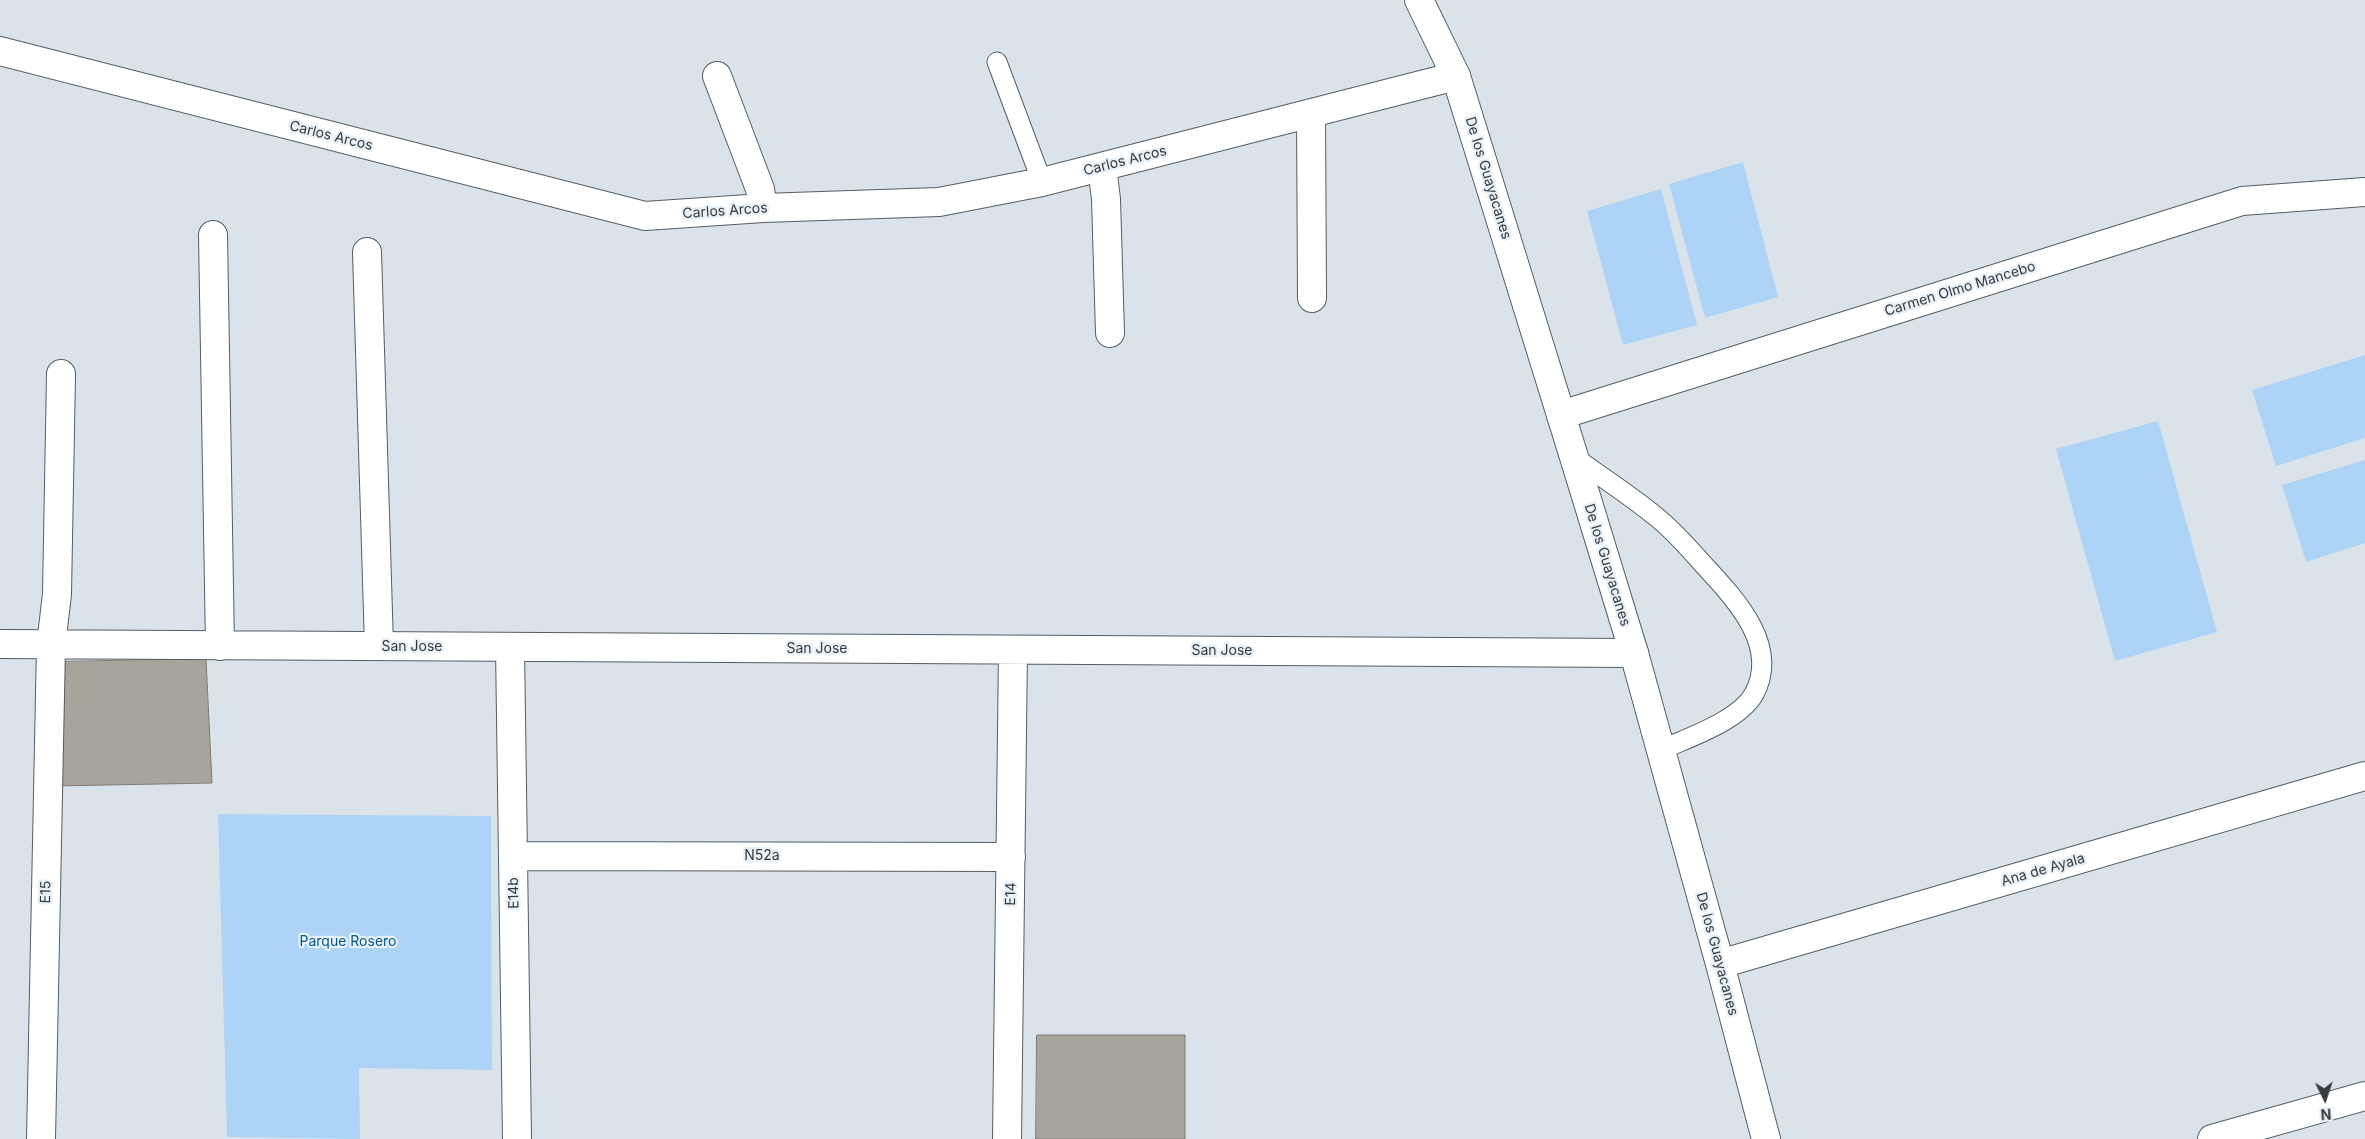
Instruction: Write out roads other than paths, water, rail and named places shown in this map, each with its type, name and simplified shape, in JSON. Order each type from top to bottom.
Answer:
[{"type":"street","name":"De los Guayacanes","points":[[1419,0],[1456,76],[1634,653],[1766,1139]]},
{"type":"street","name":"Carlos Arcos","points":[[0,51],[645,216],[762,208],[939,202],[1042,182],[1456,76]]},
{"type":"street","points":[[717,76],[760,189],[762,208]]},
{"type":"street","points":[[1311,113],[1312,298]]},
{"type":"street","points":[[1102,167],[1106,199],[1110,333]]},
{"type":"street","name":"Carmen Olmo Mancebo","points":[[1561,415],[2242,201],[2365,192]]},
{"type":"street","points":[[213,235],[220,646]]},
{"type":"street","points":[[367,252],[379,646]]},
{"type":"street","name":"E15","points":[[41,1139],[51,644],[57,594],[61,374]]},
{"type":"street","name":"San Jose","points":[[0,644],[1634,653]]},
{"type":"street","name":"E14b","points":[[510,647],[517,1139]]},
{"type":"street","name":"E14","points":[[1008,1139],[1013,650]]},
{"type":"street","name":"Ana de Ayala","points":[[1720,964],[2365,776]]},
{"type":"street","name":"N52a","points":[[513,856],[1011,857]]},
{"type":"street","points":[[2212,1139],[2365,1096]]},
{"type":"lane","points":[[997,62],[1042,182]]},
{"type":"lane","points":[[1574,457],[1655,516],[1674,533],[1739,604],[1754,630],[1760,650],[1761,669],[1754,695],[1739,710],[1716,725],[1661,750]]},
{"type":"park label","name":"Parque Rosero","points":[[348,942]]}]
